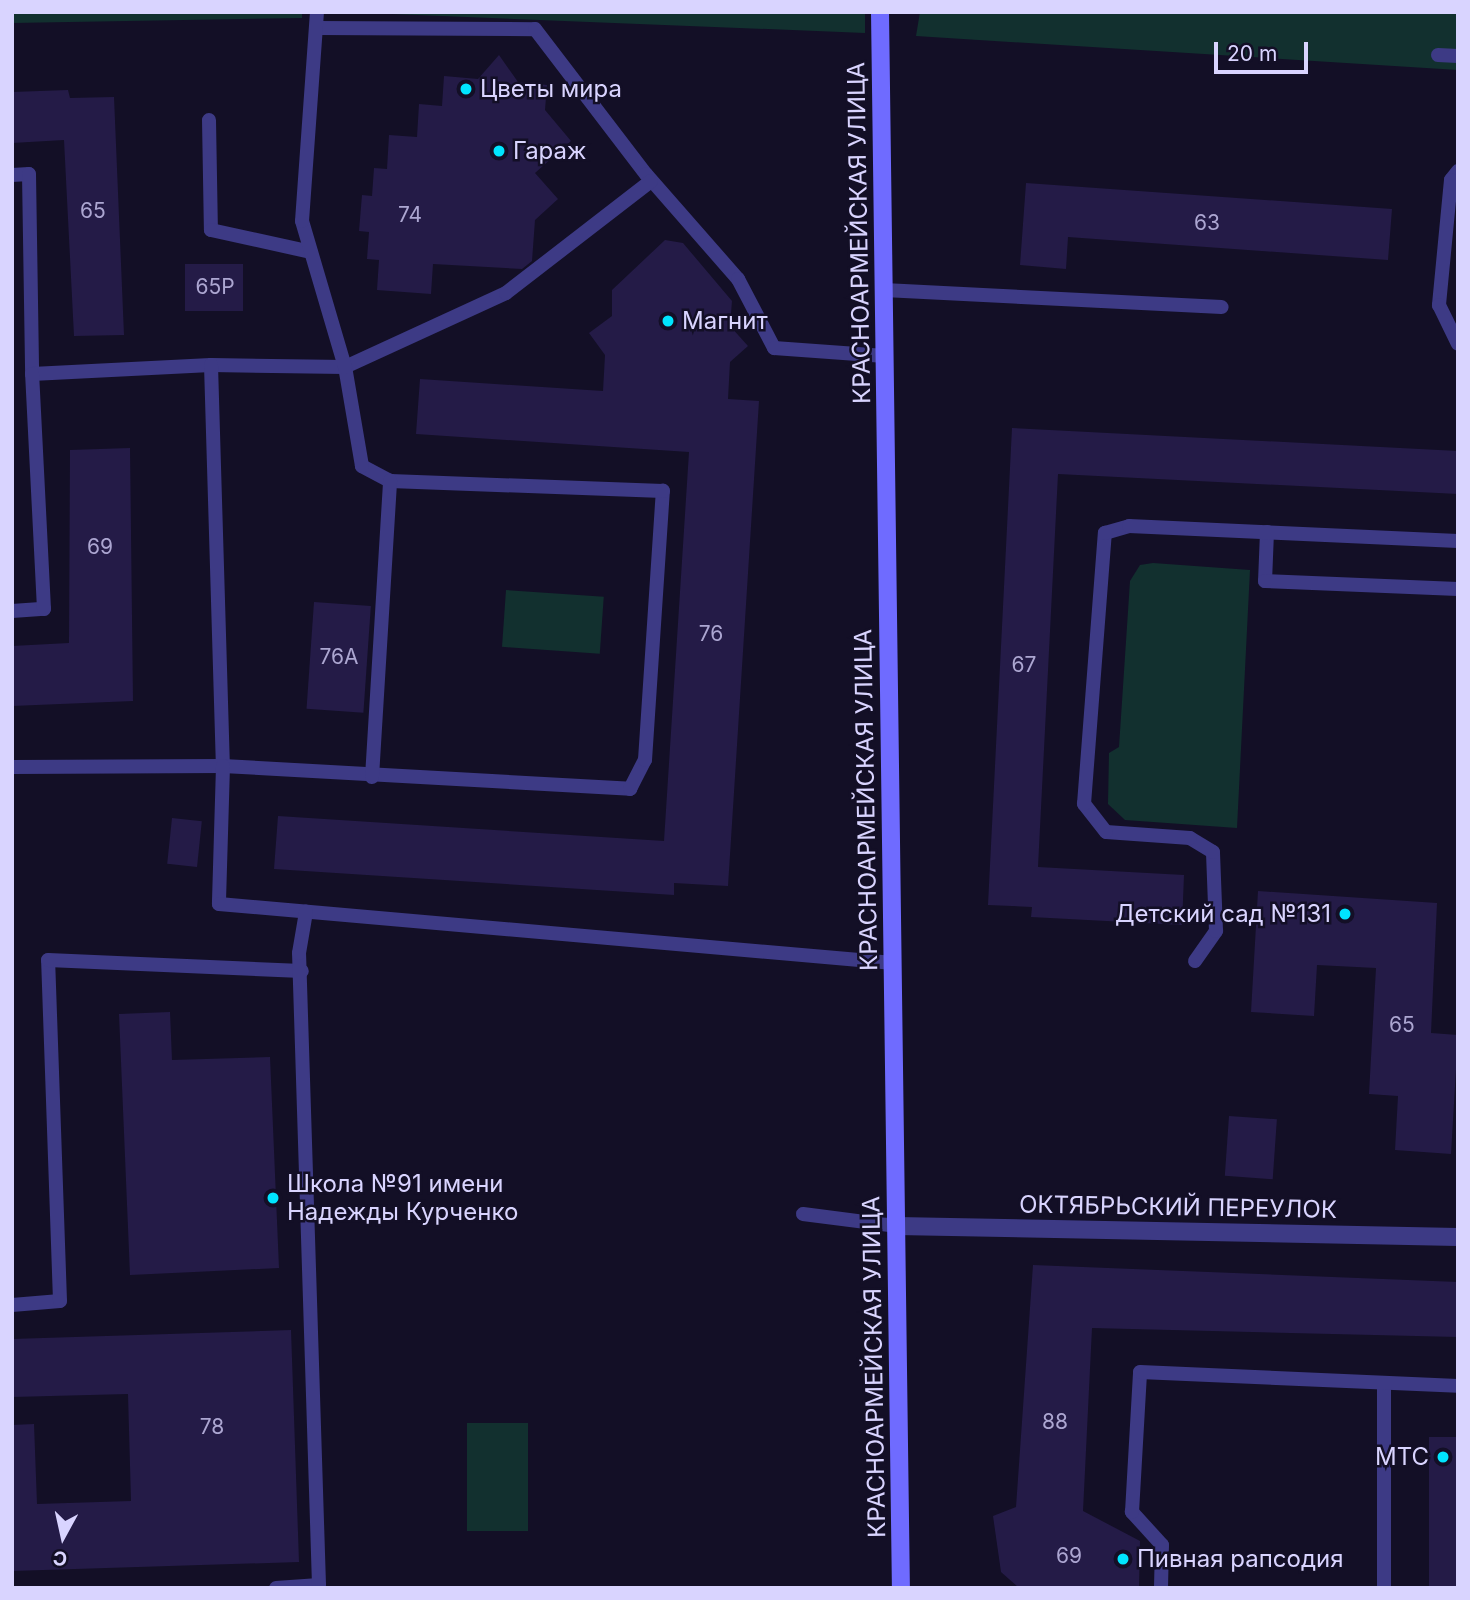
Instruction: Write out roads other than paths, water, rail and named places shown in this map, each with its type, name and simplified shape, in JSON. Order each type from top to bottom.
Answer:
[{"type":"street","name":"КРАСНОАРМЕЙСКАЯ УЛИЦА","points":[[880,12],[901,1588]]},
{"type":"street","name":"ОКТЯБРЬСКИЙ ПЕРЕУЛОК","points":[[897,1226],[1458,1237]]},
{"type":"lane","points":[[12,767],[223,766],[372,777],[630,789],[645,760],[663,491],[390,481],[362,466],[345,368],[302,221],[317,12]]},
{"type":"lane","points":[[317,28],[535,29],[651,181],[738,279],[774,348],[885,355]]},
{"type":"lane","points":[[1438,55],[1458,55]]},
{"type":"lane","points":[[209,120],[211,230],[311,252]]},
{"type":"lane","points":[[1458,171],[1451,180],[1439,305],[1458,344]]},
{"type":"lane","points":[[12,175],[29,174],[32,374],[44,609],[12,611]]},
{"type":"lane","points":[[32,374],[211,365],[345,368],[506,293],[651,181]]},
{"type":"lane","points":[[884,290],[1222,307]]},
{"type":"lane","points":[[211,365],[223,766],[219,904],[893,963]]},
{"type":"lane","points":[[372,777],[390,481]]},
{"type":"lane","points":[[1195,961],[1216,931],[1213,852],[1190,838],[1106,832],[1084,804],[1100,542],[1117,526],[1458,541]]},
{"type":"lane","points":[[1267,532],[1265,581],[1458,589]]},
{"type":"lane","points":[[276,1588],[319,1585],[302,971],[306,912]]},
{"type":"lane","points":[[12,1305],[60,1301],[48,960],[302,971]]},
{"type":"lane","points":[[803,1214],[897,1226]]},
{"type":"lane","points":[[1161,1588],[1162,1545],[1132,1512],[1140,1371],[1384,1386],[1458,1386]]},
{"type":"lane","points":[[1384,1386],[1384,1588]]},
{"type":"place","name":"Цветы мира","points":[[466,89]]},
{"type":"place","name":"Гараж","points":[[499,151]]},
{"type":"place","name":"Магнит","points":[[668,321]]},
{"type":"place","name":"Детский сад №131","points":[[1345,914]]},
{"type":"place","name":"Школа №91 имени Надежды Курченко","points":[[273,1198]]},
{"type":"place","name":"МТС","points":[[1443,1457]]},
{"type":"place","name":"Пивная рапсодия","points":[[1123,1559]]}]
